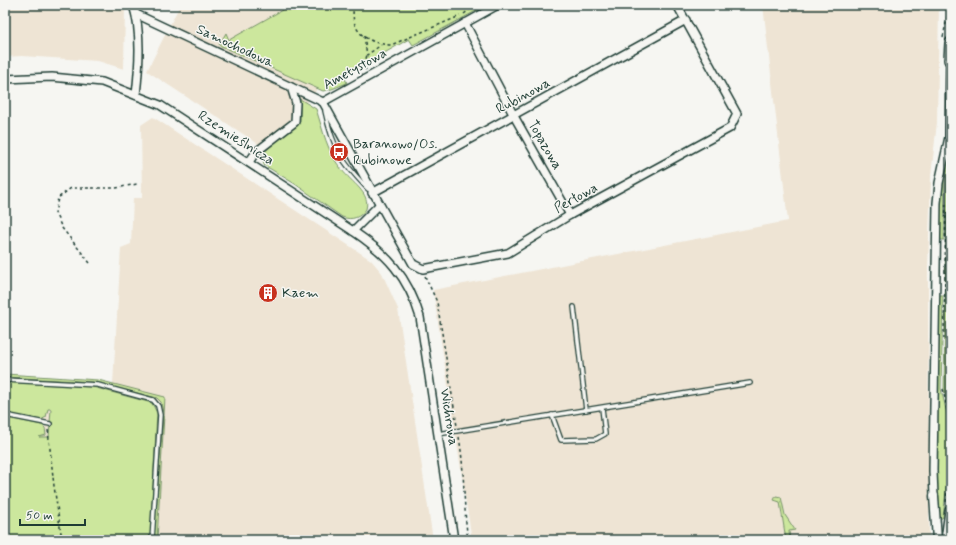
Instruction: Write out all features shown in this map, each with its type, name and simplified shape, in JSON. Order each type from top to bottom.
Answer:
[{"type":"main road","points":[[947,43],[950,60]]},
{"type":"main road","points":[[947,540],[949,507]]},
{"type":"street","points":[[133,5],[136,14],[138,74],[136,95]]},
{"type":"street","name":"Ametystowa","points":[[423,269],[413,264],[372,193],[323,102],[498,5]]},
{"type":"street","points":[[677,5],[686,20]]},
{"type":"street","name":"Samochodowa","points":[[136,14],[323,102]]},
{"type":"street","name":"Perłowa","points":[[423,269],[508,253],[570,215],[730,128],[737,114],[686,20]]},
{"type":"street","name":"Rubinowa","points":[[372,193],[686,20]]},
{"type":"street","name":"Topazowa","points":[[465,23],[514,116],[570,215]]},
{"type":"street","points":[[937,540],[933,471],[937,203],[939,183],[949,137],[950,60]]},
{"type":"street","name":"Rzemieślnicza","points":[[5,79],[31,76],[102,82],[170,110],[374,245],[396,267],[414,298]]},
{"type":"street","points":[[249,162],[256,152],[295,122],[296,102],[291,87]]},
{"type":"street","points":[[354,231],[379,205]]},
{"type":"street","name":"Wichrowa","points":[[414,298],[422,328],[454,540]]},
{"type":"lane","points":[[323,102],[331,137],[347,167],[372,193]]},
{"type":"lane","points":[[574,307],[586,410]]},
{"type":"lane","points":[[5,380],[98,385],[153,400],[158,406],[160,414],[152,540]]},
{"type":"lane","points":[[438,434],[750,383]]},
{"type":"lane","points":[[552,416],[561,440],[596,439],[605,434],[602,408]]},
{"type":"lane","points":[[5,415],[49,424]]},
{"type":"path","points":[[354,5],[353,22],[358,32],[382,44],[391,45],[450,21],[475,5]]},
{"type":"path","points":[[947,43],[943,36],[950,5]]},
{"type":"path","points":[[364,36],[368,55]]},
{"type":"path","points":[[369,76],[364,66],[368,55],[382,44]]},
{"type":"path","points":[[90,263],[62,228],[56,213],[58,198],[71,188],[116,188],[137,184]]},
{"type":"path","points":[[944,342],[946,200]]},
{"type":"path","points":[[423,269],[427,284],[437,302],[463,462],[465,516],[468,540]]},
{"type":"path","points":[[943,389],[951,428]]},
{"type":"path","points":[[49,424],[54,486],[62,540]]},
{"type":"path","points":[[949,507],[951,440]]},
{"type":"shaded area","points":[[5,5],[125,5],[124,69],[98,61],[22,56],[5,57]]},
{"type":"shaded area","points":[[180,5],[465,5],[320,86],[266,149],[147,71]]},
{"type":"shaded area","points":[[763,5],[939,5],[937,122],[931,176],[928,268],[929,540],[472,540],[433,290],[788,221]]},
{"type":"shaded area","points":[[153,117],[371,260],[382,273],[398,309],[433,540],[5,540],[5,374],[98,380],[113,384],[121,248],[131,244],[133,198],[142,198],[141,125]]},
{"type":"green space","points":[[291,5],[487,5],[413,45],[409,39],[344,76],[347,83],[323,91],[219,45],[226,33],[229,40]]},
{"type":"green space","points":[[300,99],[316,109],[326,141],[333,156],[342,170],[366,198],[366,209],[356,218],[349,219],[342,217],[295,184],[264,165],[262,154],[300,121]]},
{"type":"green space","points":[[951,145],[951,423],[944,389],[947,161]]},
{"type":"green space","points":[[945,169],[944,240],[940,240],[941,190]]},
{"type":"green space","points":[[939,295],[943,295],[941,389],[951,430],[949,468],[943,517],[939,520],[935,473]]},
{"type":"green space","points":[[5,374],[98,380],[165,397],[157,540],[154,540],[163,413],[161,402],[157,398],[93,382],[5,377]]},
{"type":"green space","points":[[5,382],[93,387],[152,403],[157,413],[150,540],[5,540],[5,417],[42,425],[45,428],[46,435],[39,437],[49,437],[51,409],[48,409],[46,417],[41,420],[5,413]]},
{"type":"green space","points":[[776,496],[781,497],[785,515],[795,530],[789,531],[790,540],[786,540],[780,502],[774,500]]},
{"type":"place","name":"Baranowo/Os. Rubinowe","points":[[339,152]]},
{"type":"place","name":"Kaem","points":[[268,293]]}]
